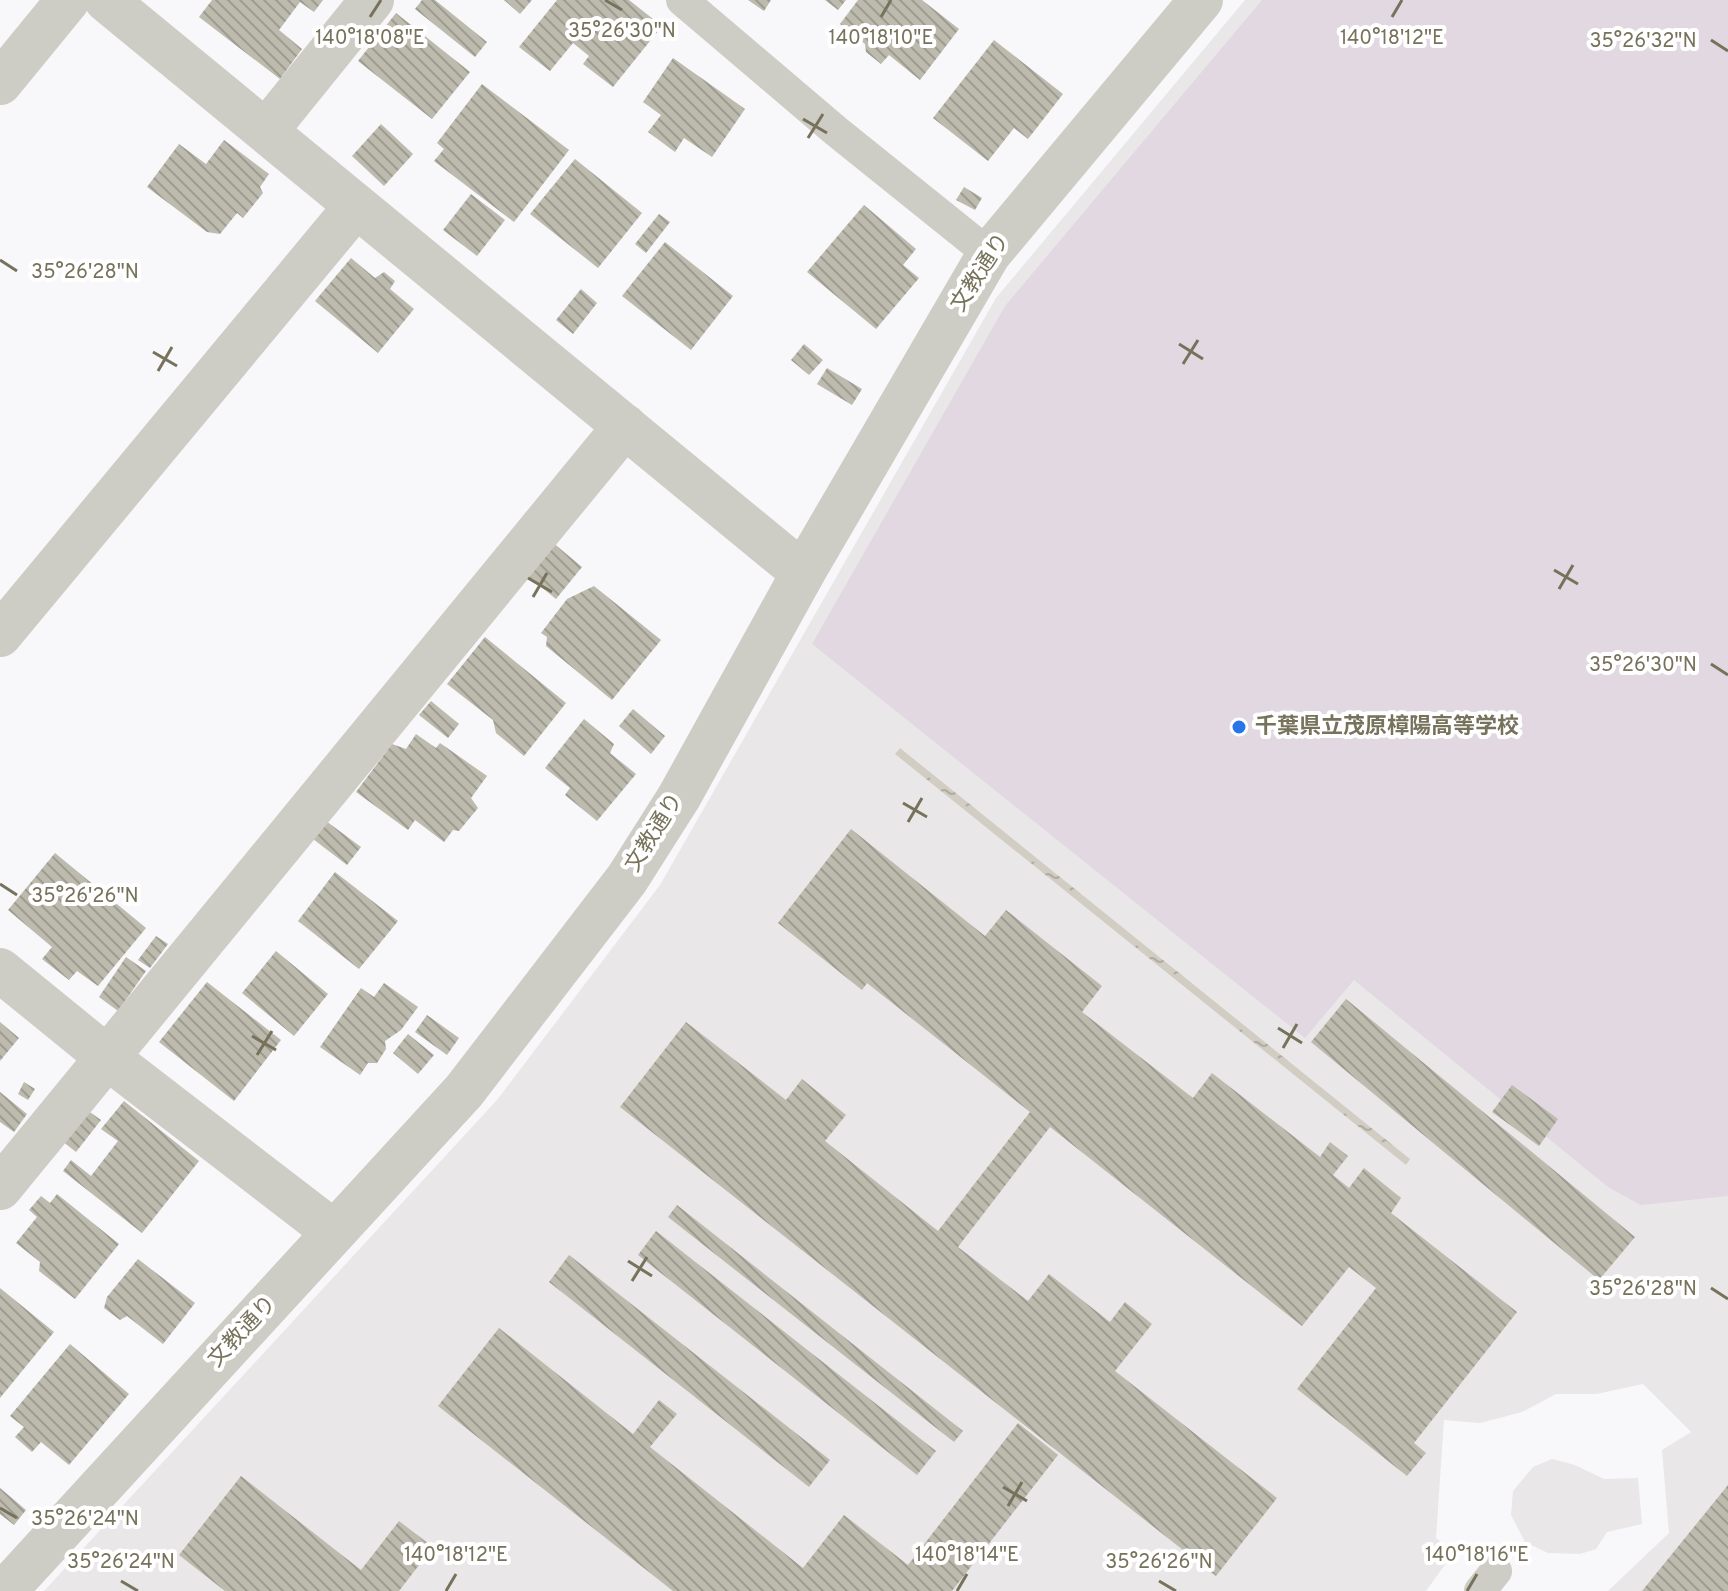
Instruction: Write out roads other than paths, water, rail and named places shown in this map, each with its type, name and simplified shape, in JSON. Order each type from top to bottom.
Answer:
[{"type":"street","points":[[0,83],[68,0]]},
{"type":"street","points":[[106,0],[803,573]]},
{"type":"street","points":[[267,130],[372,0]]},
{"type":"street","name":"文教通り","points":[[5,1591],[464,1091],[627,879],[679,797],[803,573],[989,254],[1201,0]]},
{"type":"street","points":[[0,635],[356,206]]},
{"type":"street","points":[[0,1188],[625,426]]},
{"type":"street","points":[[0,970],[108,1058],[334,1232]]},
{"type":"lane","points":[[682,0],[836,131],[989,254]]},
{"type":"water","points":[[900,748],[1410,1159],[1406,1165],[895,754]]},
{"type":"place","name":"千葉県立茂原樟陽高等学校","points":[[1239,727]]}]
